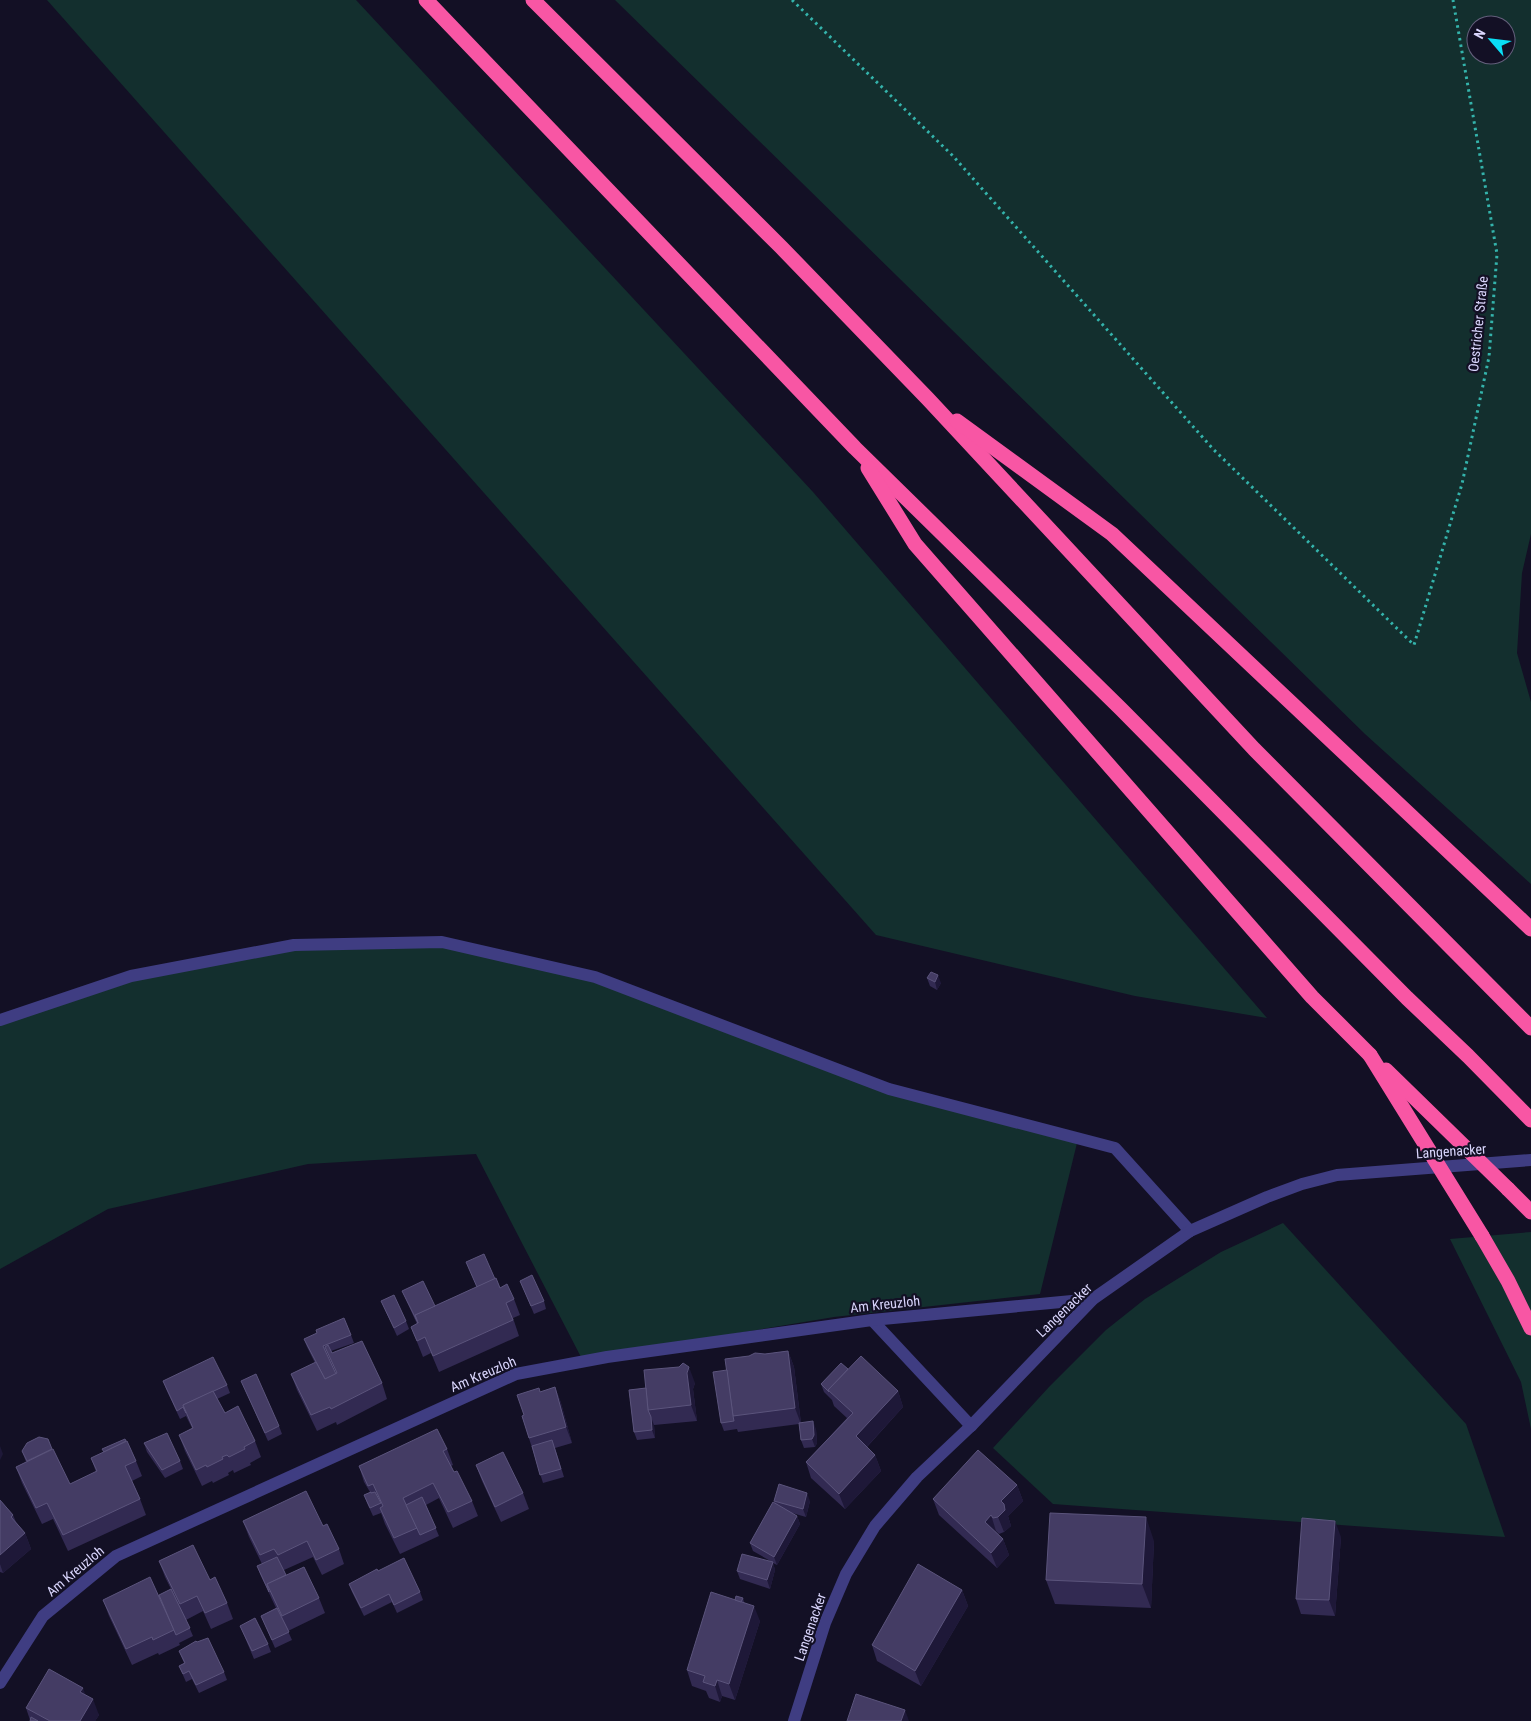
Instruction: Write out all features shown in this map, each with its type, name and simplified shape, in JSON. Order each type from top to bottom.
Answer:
[{"type":"highway","points":[[426,0],[855,448],[1121,710],[1531,1120]]},
{"type":"highway","points":[[533,0],[781,247],[928,399],[1254,749],[1531,1028]]},
{"type":"highway","points":[[928,399],[1112,534],[1531,929]]},
{"type":"highway","points":[[855,448],[915,544],[1312,997],[1531,1212]]},
{"type":"highway","points":[[1370,1055],[1482,1236],[1508,1281],[1531,1328]]},
{"type":"street","points":[[0,1020],[131,976],[294,945],[442,942],[595,977],[889,1089],[1115,1148],[1190,1231]]},
{"type":"street","name":"Langenacker","points":[[794,1721],[825,1623],[846,1574],[875,1526],[917,1477],[971,1426],[1093,1300],[1190,1231],[1267,1197],[1302,1184],[1337,1175],[1531,1160]]},
{"type":"street","name":"Am Kreuzloh","points":[[0,1683],[44,1616],[116,1556],[516,1374],[607,1357],[872,1320],[1093,1300]]},
{"type":"street","points":[[872,1320],[971,1426]]},
{"type":"path","name":"Oestricher Straße","points":[[792,0],[953,156],[1213,449],[1414,645],[1462,484],[1470,448],[1489,357],[1497,254],[1453,0]]},
{"type":"green space","points":[[47,0],[356,0],[813,492],[1267,1018],[1135,996],[876,935]]},
{"type":"green space","points":[[615,0],[1531,0],[1531,534],[1522,573],[1517,653],[1531,702],[1531,884],[1365,734]]},
{"type":"green space","points":[[444,944],[595,978],[890,1091],[1078,1139],[1040,1294],[834,1317],[582,1359],[476,1154],[308,1164],[108,1209],[0,1269],[0,1022],[132,977],[295,945]]},
{"type":"green space","points":[[1283,1223],[1466,1424],[1505,1537],[1053,1504],[993,1448],[1049,1387],[1106,1330],[1145,1299],[1221,1252]]},
{"type":"green space","points":[[1531,1232],[1531,1429],[1521,1382],[1450,1239]]},
{"type":"building","points":[[931,972],[938,975],[935,982],[927,978]]},
{"type":"building","points":[[484,1254],[495,1279],[477,1287],[466,1262]]},
{"type":"building","points":[[532,1275],[544,1301],[531,1306],[520,1281]]},
{"type":"building","points":[[496,1278],[500,1288],[507,1284],[514,1299],[506,1303],[513,1320],[433,1356],[425,1337],[417,1341],[411,1327],[418,1323],[415,1315]]},
{"type":"building","points":[[423,1281],[435,1306],[415,1315],[418,1323],[402,1291]]},
{"type":"building","points":[[394,1295],[406,1321],[394,1328],[381,1301]]},
{"type":"building","points":[[344,1318],[351,1335],[323,1346],[336,1374],[325,1379],[304,1339],[317,1333],[316,1330]]},
{"type":"building","points":[[362,1341],[382,1383],[331,1409],[330,1407],[311,1415],[291,1374],[316,1362],[325,1379],[337,1373],[325,1347],[328,1345],[332,1353]]},
{"type":"building","points":[[788,1351],[795,1408],[733,1416],[725,1359],[749,1356],[755,1353],[765,1354]]},
{"type":"building","points":[[861,1356],[898,1391],[856,1436],[875,1455],[839,1494],[806,1462],[853,1413],[828,1390]]},
{"type":"building","points":[[213,1357],[227,1385],[183,1405],[186,1413],[183,1407],[177,1411],[163,1381]]},
{"type":"building","points":[[683,1363],[689,1367],[687,1373],[691,1405],[648,1410],[644,1370],[679,1367]]},
{"type":"building","points":[[841,1363],[848,1369],[828,1390],[829,1392],[821,1384]]},
{"type":"building","points":[[727,1370],[734,1421],[721,1423],[713,1372]]},
{"type":"building","points":[[256,1374],[279,1426],[265,1433],[241,1381]]},
{"type":"building","points":[[555,1387],[566,1427],[529,1438],[517,1395],[539,1388],[540,1392]]},
{"type":"building","points":[[646,1388],[652,1430],[634,1432],[629,1390]]},
{"type":"building","points":[[213,1391],[225,1413],[238,1406],[255,1441],[244,1447],[245,1449],[229,1457],[227,1455],[207,1467],[206,1465],[196,1470],[179,1435],[193,1428],[183,1405]]},
{"type":"building","points":[[813,1421],[814,1435],[812,1439],[801,1440],[799,1423]]},
{"type":"building","points":[[437,1429],[447,1449],[443,1451],[454,1472],[457,1471],[472,1501],[448,1512],[433,1483],[403,1498],[417,1528],[394,1538],[380,1508],[383,1506],[373,1484],[368,1486],[359,1466]]},
{"type":"building","points":[[167,1433],[180,1461],[162,1470],[144,1443]]},
{"type":"building","points":[[39,1437],[48,1439],[52,1449],[27,1461],[22,1451],[27,1443]]},
{"type":"building","points":[[125,1439],[126,1441],[104,1452],[102,1449]]},
{"type":"building","points":[[552,1440],[561,1469],[540,1475],[532,1446]]},
{"type":"building","points":[[127,1441],[136,1461],[125,1466],[140,1499],[63,1535],[47,1503],[36,1508],[16,1467],[53,1449],[70,1484],[97,1471],[91,1458]]},
{"type":"building","points":[[978,1450],[1017,1485],[1001,1501],[1004,1504],[1005,1510],[998,1517],[993,1518],[991,1515],[985,1522],[1003,1539],[991,1553],[933,1499]]},
{"type":"building","points":[[503,1452],[523,1493],[495,1507],[476,1465]]},
{"type":"building","points":[[779,1484],[807,1493],[803,1509],[774,1501]]},
{"type":"building","points":[[306,1491],[323,1526],[327,1524],[339,1549],[316,1560],[307,1541],[278,1555],[274,1549],[260,1555],[243,1521]]},
{"type":"building","points":[[375,1492],[381,1503],[370,1508],[364,1495]]},
{"type":"building","points":[[422,1497],[436,1528],[420,1535],[406,1505]]},
{"type":"building","points":[[0,1500],[25,1533],[0,1555]]},
{"type":"building","points":[[773,1502],[797,1516],[774,1557],[750,1543]]},
{"type":"building","points":[[1050,1513],[1146,1517],[1142,1584],[1046,1580]]},
{"type":"building","points":[[1302,1518],[1335,1521],[1329,1600],[1296,1599]]},
{"type":"building","points":[[193,1545],[210,1580],[215,1577],[227,1603],[205,1613],[197,1596],[180,1604],[159,1561]]},
{"type":"building","points":[[742,1554],[773,1562],[767,1580],[737,1571]]},
{"type":"building","points":[[277,1557],[286,1575],[267,1584],[269,1592],[257,1566]]},
{"type":"building","points":[[404,1558],[420,1592],[394,1605],[389,1594],[361,1608],[349,1584],[377,1569],[378,1571]]},
{"type":"building","points":[[918,1564],[962,1590],[915,1671],[872,1645]]},
{"type":"building","points":[[304,1567],[319,1598],[282,1616],[267,1584]]},
{"type":"building","points":[[150,1577],[174,1630],[153,1640],[152,1637],[126,1649],[103,1600]]},
{"type":"building","points":[[171,1589],[190,1628],[176,1635],[159,1595]]},
{"type":"building","points":[[711,1592],[754,1606],[729,1684],[717,1680],[715,1686],[703,1682],[705,1676],[687,1670]]},
{"type":"building","points":[[736,1596],[743,1598],[741,1602],[735,1600]]},
{"type":"building","points":[[277,1608],[289,1632],[272,1640],[261,1616]]},
{"type":"building","points":[[255,1618],[268,1644],[252,1651],[240,1626]]},
{"type":"building","points":[[208,1638],[224,1672],[196,1685],[189,1671],[183,1674],[179,1666],[185,1663],[179,1651],[196,1641]]},
{"type":"building","points":[[49,1669],[83,1688],[80,1692],[93,1699],[80,1721],[50,1721],[26,1708]]},
{"type":"building","points":[[856,1694],[905,1710],[901,1721],[847,1721]]},
{"type":"building","points":[[31,1717],[38,1721],[30,1721]]}]
